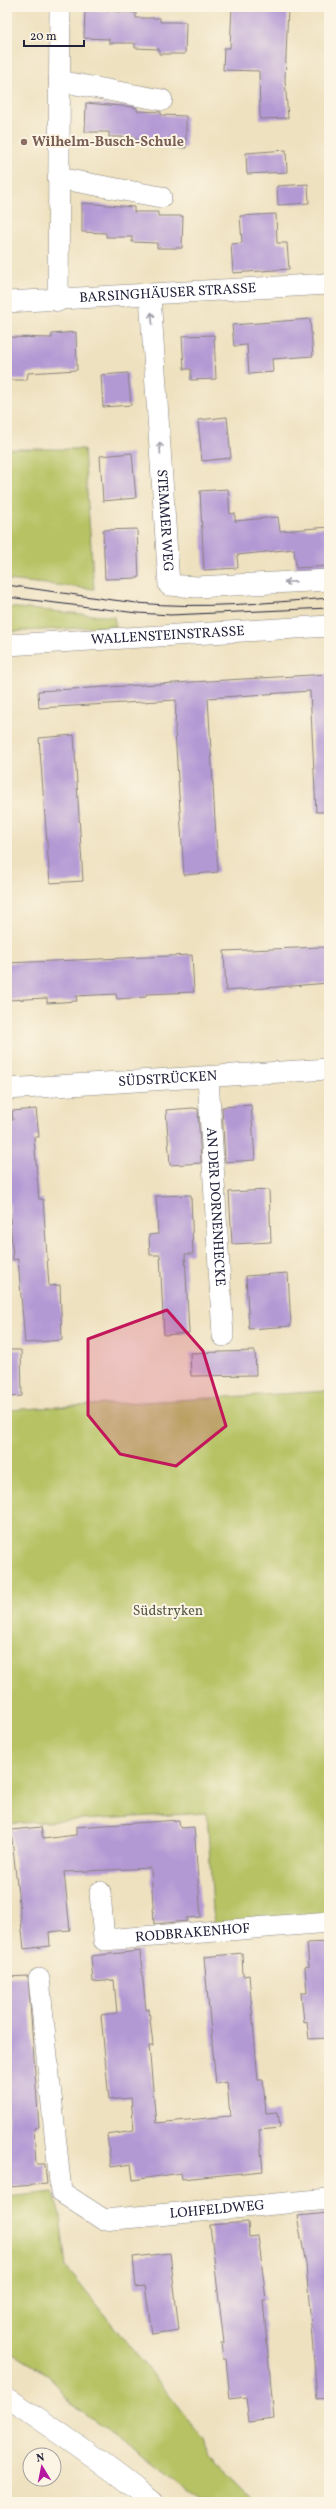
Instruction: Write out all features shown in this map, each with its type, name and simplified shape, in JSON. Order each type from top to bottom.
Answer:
[{"type":"street","points":[[58,301],[60,7]]},
{"type":"street","points":[[59,81],[162,100]]},
{"type":"street","points":[[58,178],[161,197]]},
{"type":"street","name":"BARSINGHÄUSER STRASSE","points":[[7,302],[58,301],[329,284]]},
{"type":"street","name":"STEMMER WEG","points":[[150,295],[169,585],[197,587],[329,580]]},
{"type":"street","name":"WALLENSTEINSTRASSE","points":[[7,646],[329,626]]},
{"type":"street","name":"SÜDSTRÜCKEN","points":[[7,1089],[329,1070]]},
{"type":"street","name":"AN DER DORNENHECKE","points":[[208,1076],[223,1336]]},
{"type":"street","name":"RODBRAKENHOF","points":[[100,1892],[104,1940],[329,1922]]},
{"type":"street","name":"LOHFELDWEG","points":[[39,1979],[61,2192],[104,2220],[329,2199]]},
{"type":"street","points":[[7,2398],[114,2471],[153,2502]]},
{"type":"highlighted area","points":[[167,1310],[203,1351],[226,1426],[176,1466],[120,1454],[88,1415],[88,1339]]},
{"type":"green space","points":[[7,449],[84,449],[94,589],[7,580]]},
{"type":"green space","points":[[7,607],[114,617],[116,626],[7,632]]},
{"type":"green space","name":"Südstryken","points":[[329,1391],[329,1916],[214,1927],[207,1813],[7,1824],[7,1410]]},
{"type":"green space","points":[[53,2192],[59,2207],[66,2267],[204,2439],[209,2456],[256,2502],[199,2502],[134,2450],[71,2404],[49,2375],[7,2350],[7,2197]]},
{"type":"building","points":[[232,7],[288,7],[285,80],[288,118],[260,119],[259,71],[223,70],[224,48],[230,48]]},
{"type":"building","points":[[85,9],[136,13],[136,18],[160,18],[160,22],[186,22],[185,54],[159,54],[159,49],[135,48],[135,43],[109,43],[109,39],[84,38]]},
{"type":"building","points":[[86,103],[133,107],[137,108],[137,111],[161,112],[161,115],[186,116],[186,148],[160,147],[160,143],[136,142],[136,137],[109,137],[109,132],[85,132]]},
{"type":"building","points":[[286,150],[287,172],[247,174],[246,153]]},
{"type":"building","points":[[308,184],[309,203],[278,205],[277,186]]},
{"type":"building","points":[[82,203],[134,207],[134,212],[158,212],[158,216],[183,216],[182,248],[157,248],[157,243],[132,242],[132,237],[106,237],[106,233],[82,232]]},
{"type":"building","points":[[276,214],[277,243],[287,243],[289,269],[233,273],[231,244],[242,243],[240,216]]},
{"type":"building","points":[[310,319],[313,356],[272,359],[273,372],[249,374],[247,345],[234,346],[232,325]]},
{"type":"building","points":[[76,332],[77,370],[28,373],[27,380],[7,380],[7,337],[52,338],[52,334]]},
{"type":"building","points":[[214,335],[216,379],[191,380],[191,369],[184,369],[182,336]]},
{"type":"building","points":[[128,373],[131,405],[103,407],[101,375]]},
{"type":"building","points":[[227,417],[231,458],[202,461],[198,420]]},
{"type":"building","points":[[132,453],[136,498],[103,501],[100,456]]},
{"type":"building","points":[[228,489],[230,514],[235,513],[235,521],[278,517],[280,531],[329,527],[329,566],[296,568],[294,549],[237,555],[238,568],[204,570],[200,491]]},
{"type":"building","points":[[137,529],[139,578],[105,579],[103,530]]},
{"type":"building","points":[[329,674],[329,812],[316,812],[310,691],[208,698],[218,872],[184,875],[175,731],[176,700],[39,708],[38,691]]},
{"type":"building","points":[[74,735],[83,881],[50,883],[39,738]]},
{"type":"building","points":[[321,947],[329,948],[329,983],[226,991],[224,951]]},
{"type":"building","points":[[192,955],[194,992],[146,994],[146,997],[117,999],[116,994],[76,996],[77,1001],[47,1003],[47,998],[7,1000],[7,963]]},
{"type":"building","points":[[251,1105],[255,1160],[225,1162],[222,1107]]},
{"type":"building","points":[[36,1109],[39,1137],[34,1137],[39,1199],[43,1199],[49,1286],[60,1285],[62,1340],[25,1343],[18,1259],[13,1260],[7,1174],[7,1120],[13,1120],[12,1111]]},
{"type":"building","points":[[198,1109],[201,1163],[170,1165],[166,1110]]},
{"type":"building","points":[[269,1190],[271,1242],[232,1244],[229,1192]]},
{"type":"building","points":[[191,1195],[193,1254],[185,1254],[189,1333],[164,1335],[160,1255],[150,1255],[149,1235],[158,1234],[156,1196]]},
{"type":"building","points":[[288,1273],[291,1326],[249,1329],[246,1276]]},
{"type":"building","points":[[7,1350],[21,1350],[22,1396],[7,1397]]},
{"type":"building","points":[[255,1351],[256,1375],[191,1376],[190,1353]]},
{"type":"building","points":[[179,1820],[180,1828],[194,1827],[201,1917],[186,1918],[187,1921],[154,1924],[151,1868],[64,1872],[70,1930],[49,1932],[50,1946],[24,1949],[11,1830],[41,1827],[43,1839],[76,1835],[76,1827]]},
{"type":"building","points":[[329,1942],[329,2038],[309,2039],[307,2021],[304,2022],[301,1993],[307,1993],[305,1967],[309,1966],[307,1943]]},
{"type":"building","points":[[140,1951],[146,2010],[149,2009],[153,2046],[149,2046],[156,2123],[230,2116],[227,2082],[216,2084],[204,1957],[242,1953],[243,1976],[249,1975],[258,2080],[263,2080],[266,2113],[278,2112],[280,2128],[259,2130],[263,2171],[182,2179],[181,2173],[133,2180],[131,2164],[111,2167],[107,2135],[134,2131],[131,2098],[109,2100],[101,2015],[117,2013],[114,1980],[93,1982],[91,1956]]},
{"type":"building","points":[[28,1976],[39,2127],[34,2128],[36,2164],[45,2164],[47,2184],[8,2187],[7,1977]]},
{"type":"building","points":[[329,2213],[329,2398],[317,2399],[306,2264],[297,2216]]},
{"type":"building","points":[[248,2222],[249,2237],[258,2236],[266,2300],[263,2300],[274,2419],[249,2422],[246,2397],[230,2399],[226,2359],[223,2359],[221,2343],[224,2343],[210,2225]]},
{"type":"building","points":[[170,2253],[179,2330],[152,2334],[145,2286],[136,2287],[133,2257]]},
{"type":"tram line","points":[[7,585],[161,605],[233,605],[329,598]]},
{"type":"tram line","points":[[7,597],[137,613],[171,615],[329,608]]},
{"type":"place","name":"Wilhelm-Busch-Schule","points":[[24,142]]}]
